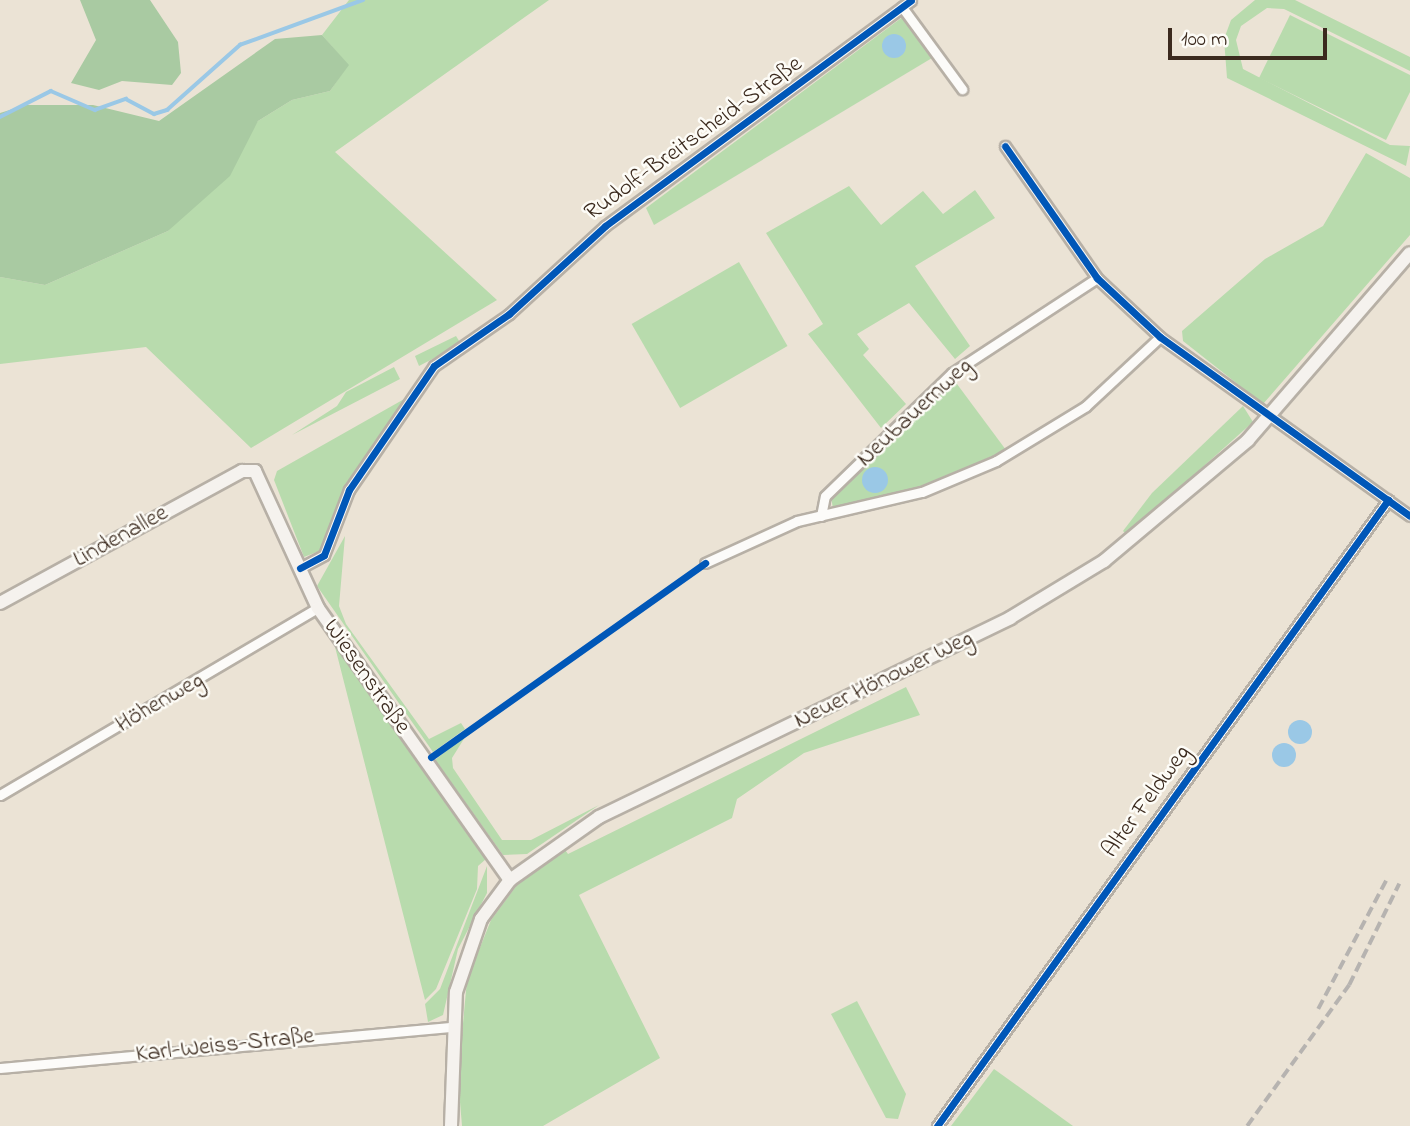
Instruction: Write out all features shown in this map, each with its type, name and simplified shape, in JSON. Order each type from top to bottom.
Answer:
[{"type":"main road","name":"Neuer Hönower Weg","points":[[451,1126],[451,1027],[471,942],[510,880],[599,817],[1068,585],[1147,529],[1270,415],[1410,253]]},
{"type":"main road","name":"Wiesenstraße","points":[[242,471],[255,471],[263,480],[318,608],[510,880]]},
{"type":"main road","name":"Lindenallee","points":[[0,603],[242,471]]},
{"type":"street","name":"Rudolf-Breitscheid-Straße","points":[[300,568],[324,555],[349,490],[434,366],[509,314],[605,226],[911,0]]},
{"type":"street","points":[[902,7],[962,89]]},
{"type":"street","points":[[1005,146],[1097,278],[1160,337],[1410,516]]},
{"type":"street","name":"Neubauernweg","points":[[821,516],[825,496],[943,380],[1097,278]]},
{"type":"street","name":"Neubauernweg","points":[[705,563],[768,532],[821,516],[922,492],[996,461],[1086,406],[1160,337]]},
{"type":"street","name":"Alter Feldweg","points":[[937,1126],[1388,500]]},
{"type":"street","name":"Höhenweg","points":[[0,795],[318,608]]},
{"type":"street","name":"Karl-Weiss-Straße","points":[[0,1068],[451,1027]]},
{"type":"green space","points":[[80,0],[150,0],[178,42],[181,73],[172,85],[122,81],[99,90],[71,83],[96,40]]},
{"type":"green space","points":[[349,0],[549,0],[335,152],[497,300],[251,448],[146,347],[0,364],[0,277],[45,285],[168,231],[258,121],[292,100],[330,91],[348,65],[322,35]]},
{"type":"green space","points":[[1255,0],[1295,0],[1410,57],[1410,71],[1284,9],[1267,8],[1241,26],[1236,40],[1243,69],[1390,145],[1410,146],[1406,166],[1227,78],[1224,39],[1231,20]]},
{"type":"green space","points":[[1290,15],[1410,75],[1410,92],[1386,140],[1259,78]]},
{"type":"green space","points":[[904,16],[932,58],[654,225],[646,208]]},
{"type":"green space","points":[[322,35],[349,65],[330,91],[292,100],[258,121],[230,176],[168,231],[45,285],[0,277],[0,113],[26,105],[93,105],[159,121],[275,39]]},
{"type":"green space","points":[[1366,153],[1410,178],[1410,235],[1263,404],[1183,341],[1182,331],[1265,259],[1323,226]]},
{"type":"green space","points":[[849,186],[881,225],[923,191],[943,214],[975,190],[995,218],[915,266],[970,346],[955,359],[909,303],[857,334],[869,349],[863,355],[906,404],[881,428],[808,334],[823,324],[766,233]]},
{"type":"green space","points":[[739,262],[788,346],[680,408],[632,324]]},
{"type":"green space","points":[[456,336],[461,344],[419,366],[415,356]]},
{"type":"green space","points":[[394,367],[400,379],[292,435],[337,406],[346,392]]},
{"type":"green space","points":[[954,380],[1006,450],[915,490],[833,509],[831,496]]},
{"type":"green space","points":[[406,398],[344,489],[322,550],[304,557],[274,480],[277,471]]},
{"type":"green space","points":[[1243,406],[1253,422],[1127,535],[1123,531],[1152,493]]},
{"type":"green space","points":[[345,536],[339,606],[346,624],[429,739],[461,723],[465,729],[433,752],[317,586]]},
{"type":"green space","points":[[333,639],[486,859],[478,866],[477,889],[436,989],[425,1000]]},
{"type":"green space","points":[[906,687],[920,715],[804,753],[737,799],[732,818],[579,895],[660,1058],[543,1126],[462,1126],[458,1078],[467,980],[491,920],[517,885],[563,847],[568,854]]},
{"type":"green space","points":[[467,734],[452,758],[453,768],[502,840],[531,840],[599,805],[527,854],[503,855],[435,760]]},
{"type":"green space","points":[[487,866],[487,893],[458,949],[443,1015],[428,1022],[425,1004],[440,989]]},
{"type":"green space","points":[[857,1001],[906,1094],[898,1119],[886,1118],[831,1014]]},
{"type":"green space","points":[[994,1069],[1073,1126],[951,1126]]},
{"type":"water","points":[[894,34],[905,41],[906,46],[899,57],[894,58],[883,51],[882,46],[889,35]]},
{"type":"water","points":[[875,467],[885,470],[888,480],[885,490],[875,493],[865,490],[862,480],[865,470]]},
{"type":"water","points":[[1300,720],[1309,723],[1312,732],[1309,741],[1300,744],[1291,741],[1288,732],[1291,723]]},
{"type":"water","points":[[1284,743],[1293,746],[1296,755],[1293,764],[1284,767],[1275,764],[1272,755],[1275,746]]},
{"type":"waterway","points":[[0,117],[51,91],[95,110],[126,99],[154,114],[167,110],[240,45],[363,0]]},
{"type":"railway","points":[[1318,1009],[1388,877]]},
{"type":"railway","points":[[1247,1126],[1349,985],[1399,884]]},
{"type":"cycle path","points":[[300,568],[324,555],[349,490],[434,366],[509,314],[605,226],[911,0]]},
{"type":"cycle path","points":[[1005,146],[1097,278],[1160,337],[1410,516]]},
{"type":"cycle path","points":[[937,1126],[1388,500]]},
{"type":"cycle path","points":[[431,757],[705,563]]}]
